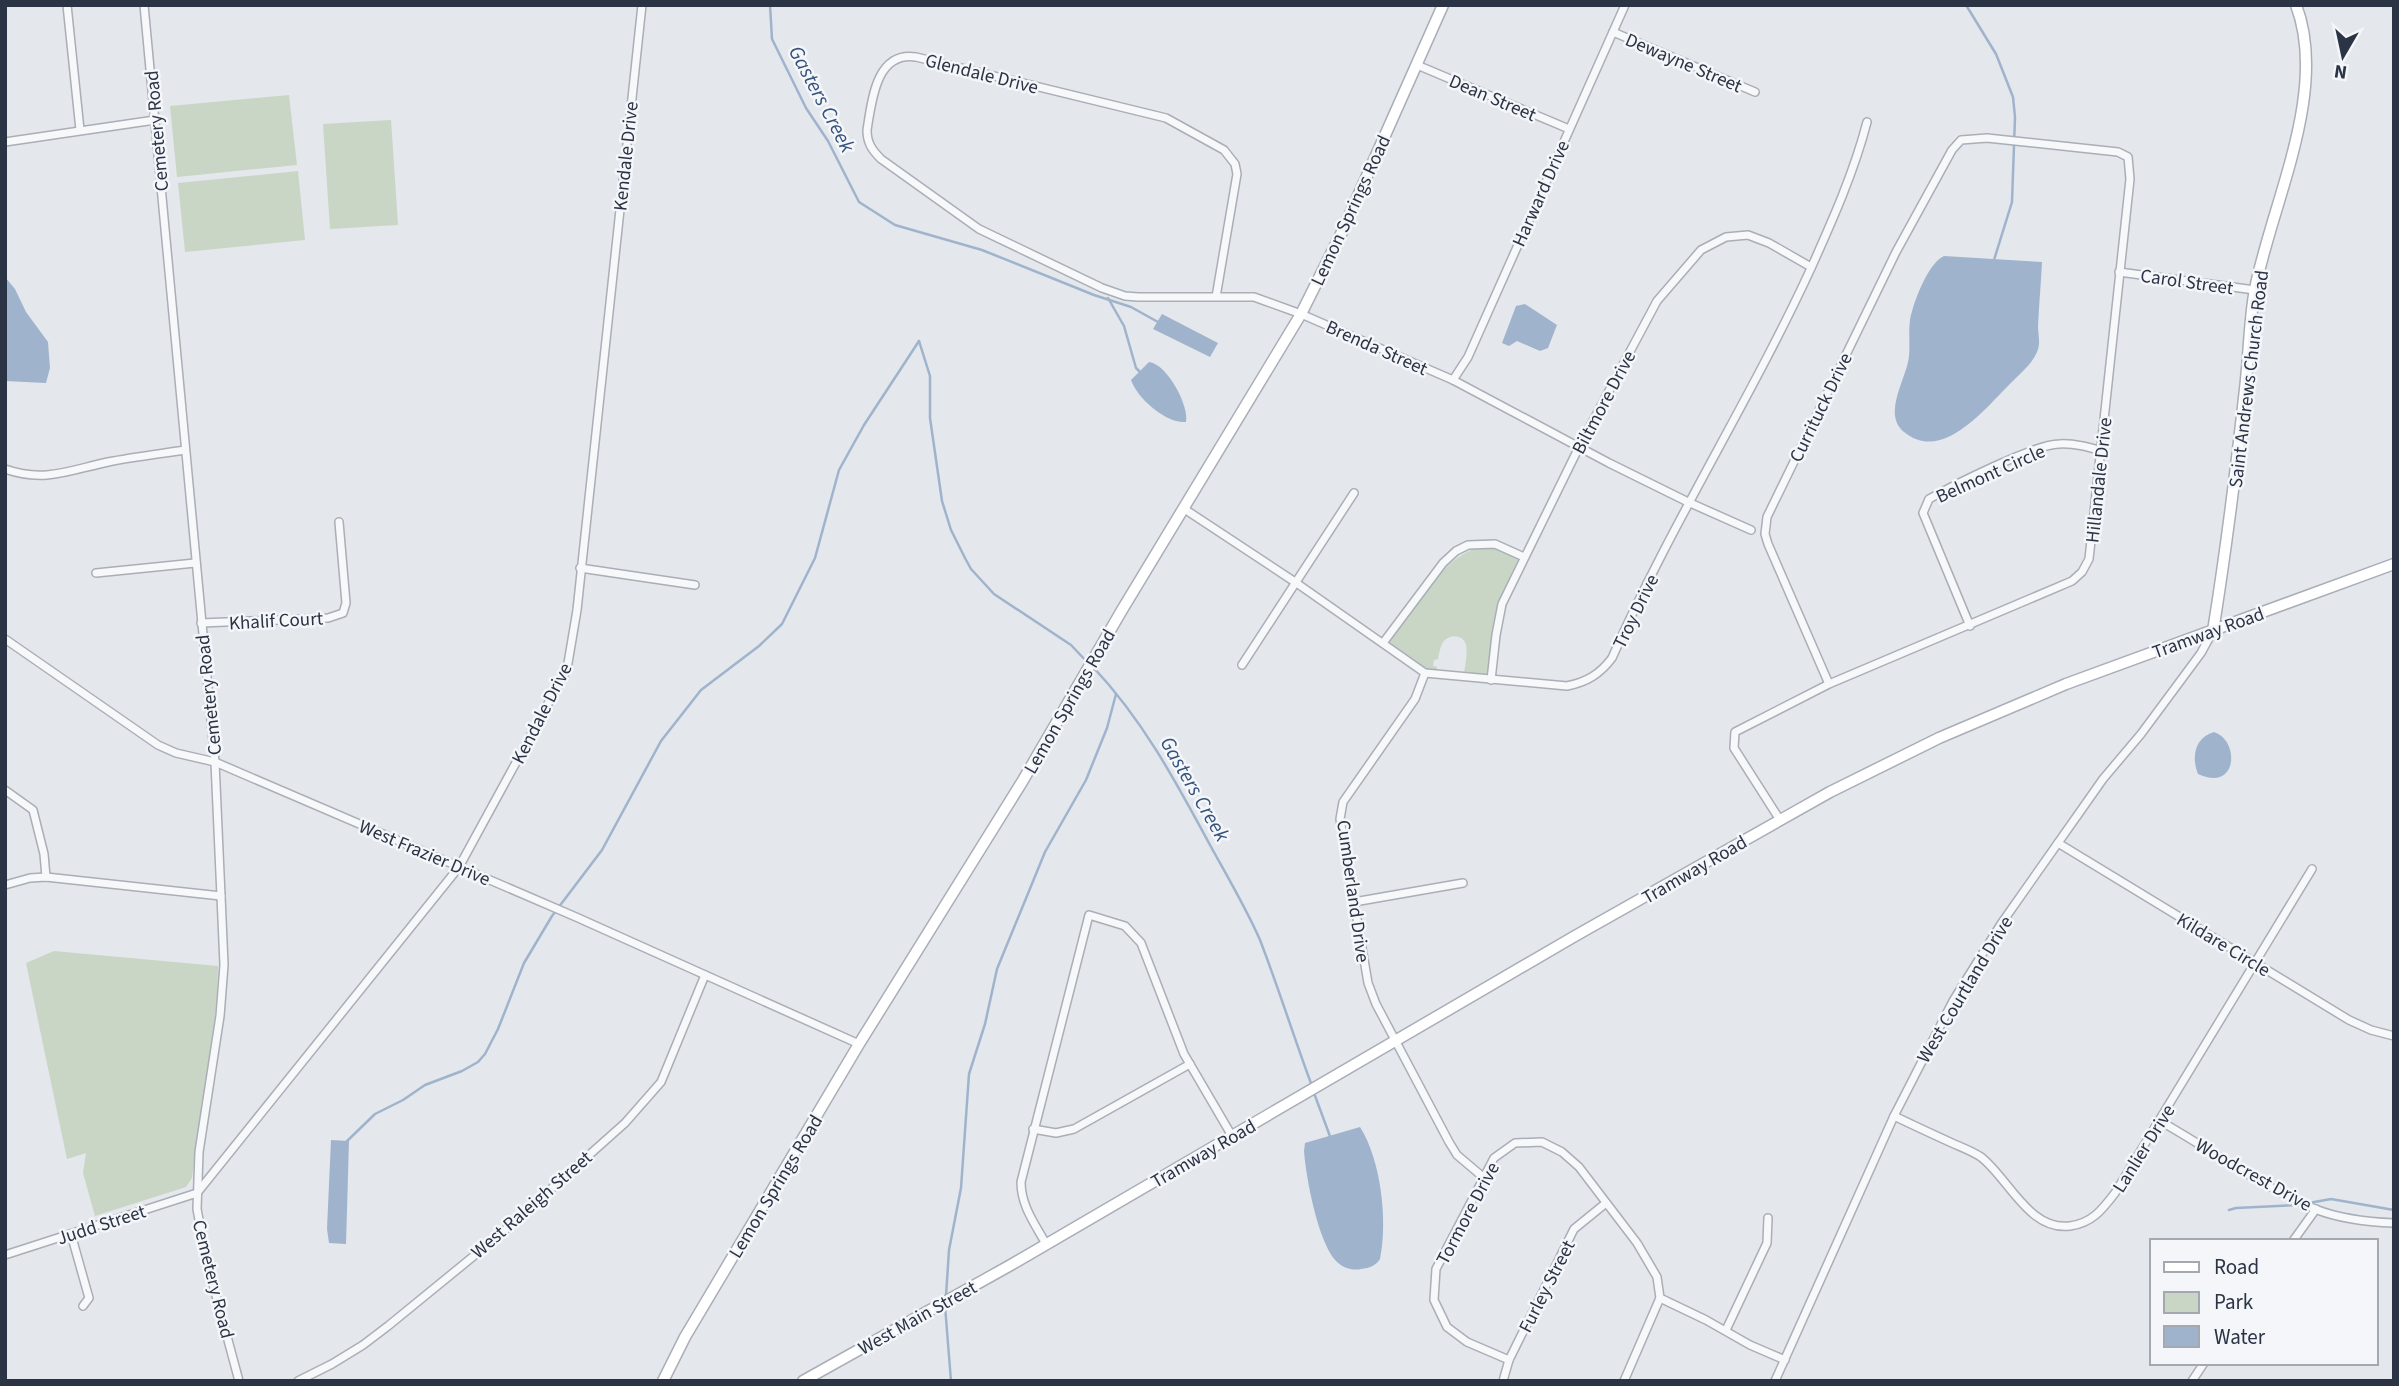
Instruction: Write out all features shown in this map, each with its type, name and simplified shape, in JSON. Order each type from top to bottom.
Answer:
[{"type":"street","points":[[67,5],[79,130]]},
{"type":"street","name":"Cemetery Road","points":[[144,5],[215,762],[221,896],[224,965],[220,1016],[199,1152],[197,1209],[239,1381]]},
{"type":"street","name":"Kendale Drive","points":[[197,1193],[458,867],[567,669],[573,638],[642,5]]},
{"type":"street","name":"Lemon Springs Road","points":[[663,1381],[685,1337],[859,1044],[1022,782],[1301,314],[1342,232],[1443,5]]},
{"type":"street","name":"Harward Drive","points":[[1453,380],[1468,357],[1625,5]]},
{"type":"street","name":"Saint Andrews Church Road","points":[[2213,631],[2224,568],[2255,290],[2298,127],[2307,81],[2306,48],[2297,5]]},
{"type":"street","name":"Dewayne Street","points":[[1613,32],[1755,92]]},
{"type":"street","name":"Glendale Drive","points":[[1216,297],[1237,174],[1232,158],[1216,144],[1166,118],[916,57],[894,58],[882,70],[867,130],[872,150],[979,229],[1102,288],[1125,296],[1216,297],[1254,297],[1301,314]]},
{"type":"street","name":"Dean Street","points":[[1417,65],[1569,129]]},
{"type":"street","points":[[5,142],[155,120]]},
{"type":"street","name":"Troy Drive","points":[[1183,508],[1425,673],[1567,686],[1590,679],[1612,659],[1688,502],[1788,317],[1858,159],[1867,122]]},
{"type":"street","name":"Hillandale Drive","points":[[1780,820],[1734,748],[1735,732],[1829,684],[2072,581],[2082,572],[2089,559],[2130,179],[2128,157],[2118,152],[1987,138],[1961,140]]},
{"type":"street","name":"Currituck Drive","points":[[1829,684],[1768,544],[1765,534],[1767,517],[1896,252],[1952,150],[1961,140]]},
{"type":"street","name":"Biltmore Drive","points":[[1491,680],[1498,619],[1524,557],[1657,301],[1701,250],[1727,237],[1748,235],[1769,243],[1811,267]]},
{"type":"street","name":"Carol Street","points":[[2119,272],[2255,290]]},
{"type":"street","name":"Brenda Street","points":[[1301,314],[1453,380],[1688,502],[1751,530]]},
{"type":"street","name":"Belmont Circle","points":[[1970,626],[1923,513],[1929,499],[2027,453],[2056,443],[2102,451]]},
{"type":"street","points":[[5,469],[29,475],[65,474],[108,462],[185,450]]},
{"type":"street","points":[[1242,665],[1354,493]]},
{"type":"street","name":"Khalif Court","points":[[201,623],[328,618],[343,613],[346,603],[339,522]]},
{"type":"street","points":[[1383,643],[1443,563],[1456,551],[1468,545],[1495,544],[1524,557]]},
{"type":"street","points":[[96,573],[195,564]]},
{"type":"street","name":"Tramway Road","points":[[1031,1253],[1575,936],[1830,792],[1972,724],[2066,684],[2394,564]]},
{"type":"street","points":[[580,568],[695,585]]},
{"type":"street","name":"West Courtland Drive","points":[[1775,1381],[1894,1116],[1953,1001],[2001,923],[2104,779],[2201,653],[2213,631]]},
{"type":"street","name":"West Frazier Drive","points":[[5,639],[158,746],[215,762],[859,1044]]},
{"type":"street","name":"Cumberland Drive","points":[[1425,673],[1415,699],[1343,802],[1340,819],[1368,984],[1376,1004],[1457,1155],[1483,1177]]},
{"type":"street","points":[[5,790],[33,810],[44,854],[46,877]]},
{"type":"street","name":"Kildare Circle","points":[[2058,843],[2349,1020],[2394,1037]]},
{"type":"street","name":"Lanlier Drive","points":[[1894,1116],[1979,1156],[2040,1220],[2060,1227],[2084,1224],[2101,1212],[2115,1193],[2312,869]]},
{"type":"street","points":[[5,885],[46,877],[221,896]]},
{"type":"street","points":[[1354,902],[1463,883]]},
{"type":"street","points":[[1046,1244],[1027,1212],[1021,1191],[1023,1170],[1089,915],[1125,926],[1141,943],[1190,1064],[1232,1136]]},
{"type":"street","name":"West Raleigh Street","points":[[298,1381],[332,1364],[380,1332],[497,1237],[625,1123],[661,1082],[705,975]]},
{"type":"street","points":[[1033,1129],[1056,1133],[1074,1129],[1190,1064]]},
{"type":"street","name":"Woodcrest Drive","points":[[2160,1121],[2316,1209],[2361,1221],[2394,1223]]},
{"type":"street","name":"Tormore Drive","points":[[1509,1360],[1467,1342],[1447,1327],[1434,1300],[1436,1269],[1483,1177],[1494,1158],[1516,1143],[1542,1142],[1562,1152],[1579,1167],[1637,1243],[1657,1277],[1660,1298]]},
{"type":"street","name":"Judd Street","points":[[5,1254],[197,1193]]},
{"type":"street","name":"Furley Street","points":[[1503,1381],[1509,1360],[1574,1229],[1606,1203]]},
{"type":"street","points":[[2294,1239],[2316,1209]]},
{"type":"street","points":[[1726,1331],[1767,1243],[1768,1217]]},
{"type":"street","points":[[71,1234],[89,1298],[83,1306]]},
{"type":"street","name":"West Main Street","points":[[803,1381],[1031,1253]]},
{"type":"street","points":[[1624,1381],[1660,1298],[1750,1345],[1785,1360]]},
{"type":"street","points":[[2192,1381],[2203,1365]]},
{"type":"green space","points":[[289,95],[297,165],[177,177],[170,106]]},
{"type":"green space","points":[[391,120],[398,225],[330,229],[323,124]]},
{"type":"green space","points":[[298,171],[305,240],[185,252],[178,183]]},
{"type":"green space","points":[[1481,547],[1495,548],[1519,560],[1494,619],[1488,677],[1464,674],[1466,645],[1456,636],[1443,642],[1438,659],[1434,660],[1433,666],[1437,667],[1437,670],[1427,669],[1389,642],[1441,572],[1467,552]]},
{"type":"green space","points":[[54,951],[218,966],[208,1073],[192,1178],[186,1187],[95,1216],[83,1173],[86,1153],[67,1159],[26,963]]},
{"type":"water","points":[[1944,256],[2042,262],[2039,342],[2031,362],[1973,420],[1946,438],[1918,440],[1898,425],[1895,408],[1908,362],[1910,320],[1914,304],[1932,267]]},
{"type":"water","points":[[5,277],[48,342],[50,368],[46,383],[5,381]]},
{"type":"water","points":[[1525,304],[1557,325],[1548,348],[1540,351],[1517,341],[1509,346],[1502,343],[1516,306]]},
{"type":"water","points":[[1162,314],[1218,343],[1210,357],[1153,329]]},
{"type":"water","points":[[1149,362],[1163,370],[1175,386],[1184,406],[1186,422],[1178,422],[1161,414],[1146,402],[1134,387],[1131,380]]},
{"type":"water","points":[[2214,732],[2228,745],[2231,763],[2221,777],[2211,778],[2198,774],[2195,755],[2202,738]]},
{"type":"water","points":[[1360,1127],[1378,1173],[1383,1227],[1380,1259],[1370,1267],[1354,1270],[1336,1261],[1324,1240],[1310,1193],[1304,1151],[1305,1143]]},
{"type":"water","points":[[331,1140],[349,1141],[346,1244],[329,1243],[327,1229]]},
{"type":"waterway","points":[[770,5],[772,39],[806,108],[828,141],[859,202],[895,225],[982,250],[1131,307],[1158,322]]},
{"type":"waterway","points":[[1966,5],[1996,54],[2013,97],[2015,117],[2012,202],[1994,260]]},
{"type":"waterway","points":[[1108,298],[1124,326],[1136,368],[1140,372]]},
{"type":"waterway","name":"Gasters Creek","points":[[919,341],[930,376],[930,418],[942,501],[951,530],[965,558],[971,569],[994,594],[1071,645],[1088,663]]},
{"type":"waterway","points":[[345,1143],[375,1114],[425,1085],[462,1071],[478,1062],[485,1054],[498,1029],[524,963],[552,916],[602,850],[661,741],[701,690],[759,646],[782,624],[815,558],[839,470],[864,425],[919,341]]},
{"type":"waterway","name":"Gasters Creek","points":[[1093,667],[1128,708],[1158,752],[1243,904],[1260,940],[1312,1086]]},
{"type":"waterway","points":[[946,1296],[949,1250],[961,1188],[969,1074],[985,1024],[997,969],[1045,852],[1086,780],[1107,728],[1116,694]]},
{"type":"waterway","name":"Gasters Creek","points":[[1314,1093],[1331,1139]]},
{"type":"waterway","points":[[2309,1203],[2331,1199],[2394,1210]]},
{"type":"waterway","points":[[2229,1210],[2299,1205]]},
{"type":"waterway","points":[[945,1306],[951,1381]]}]
